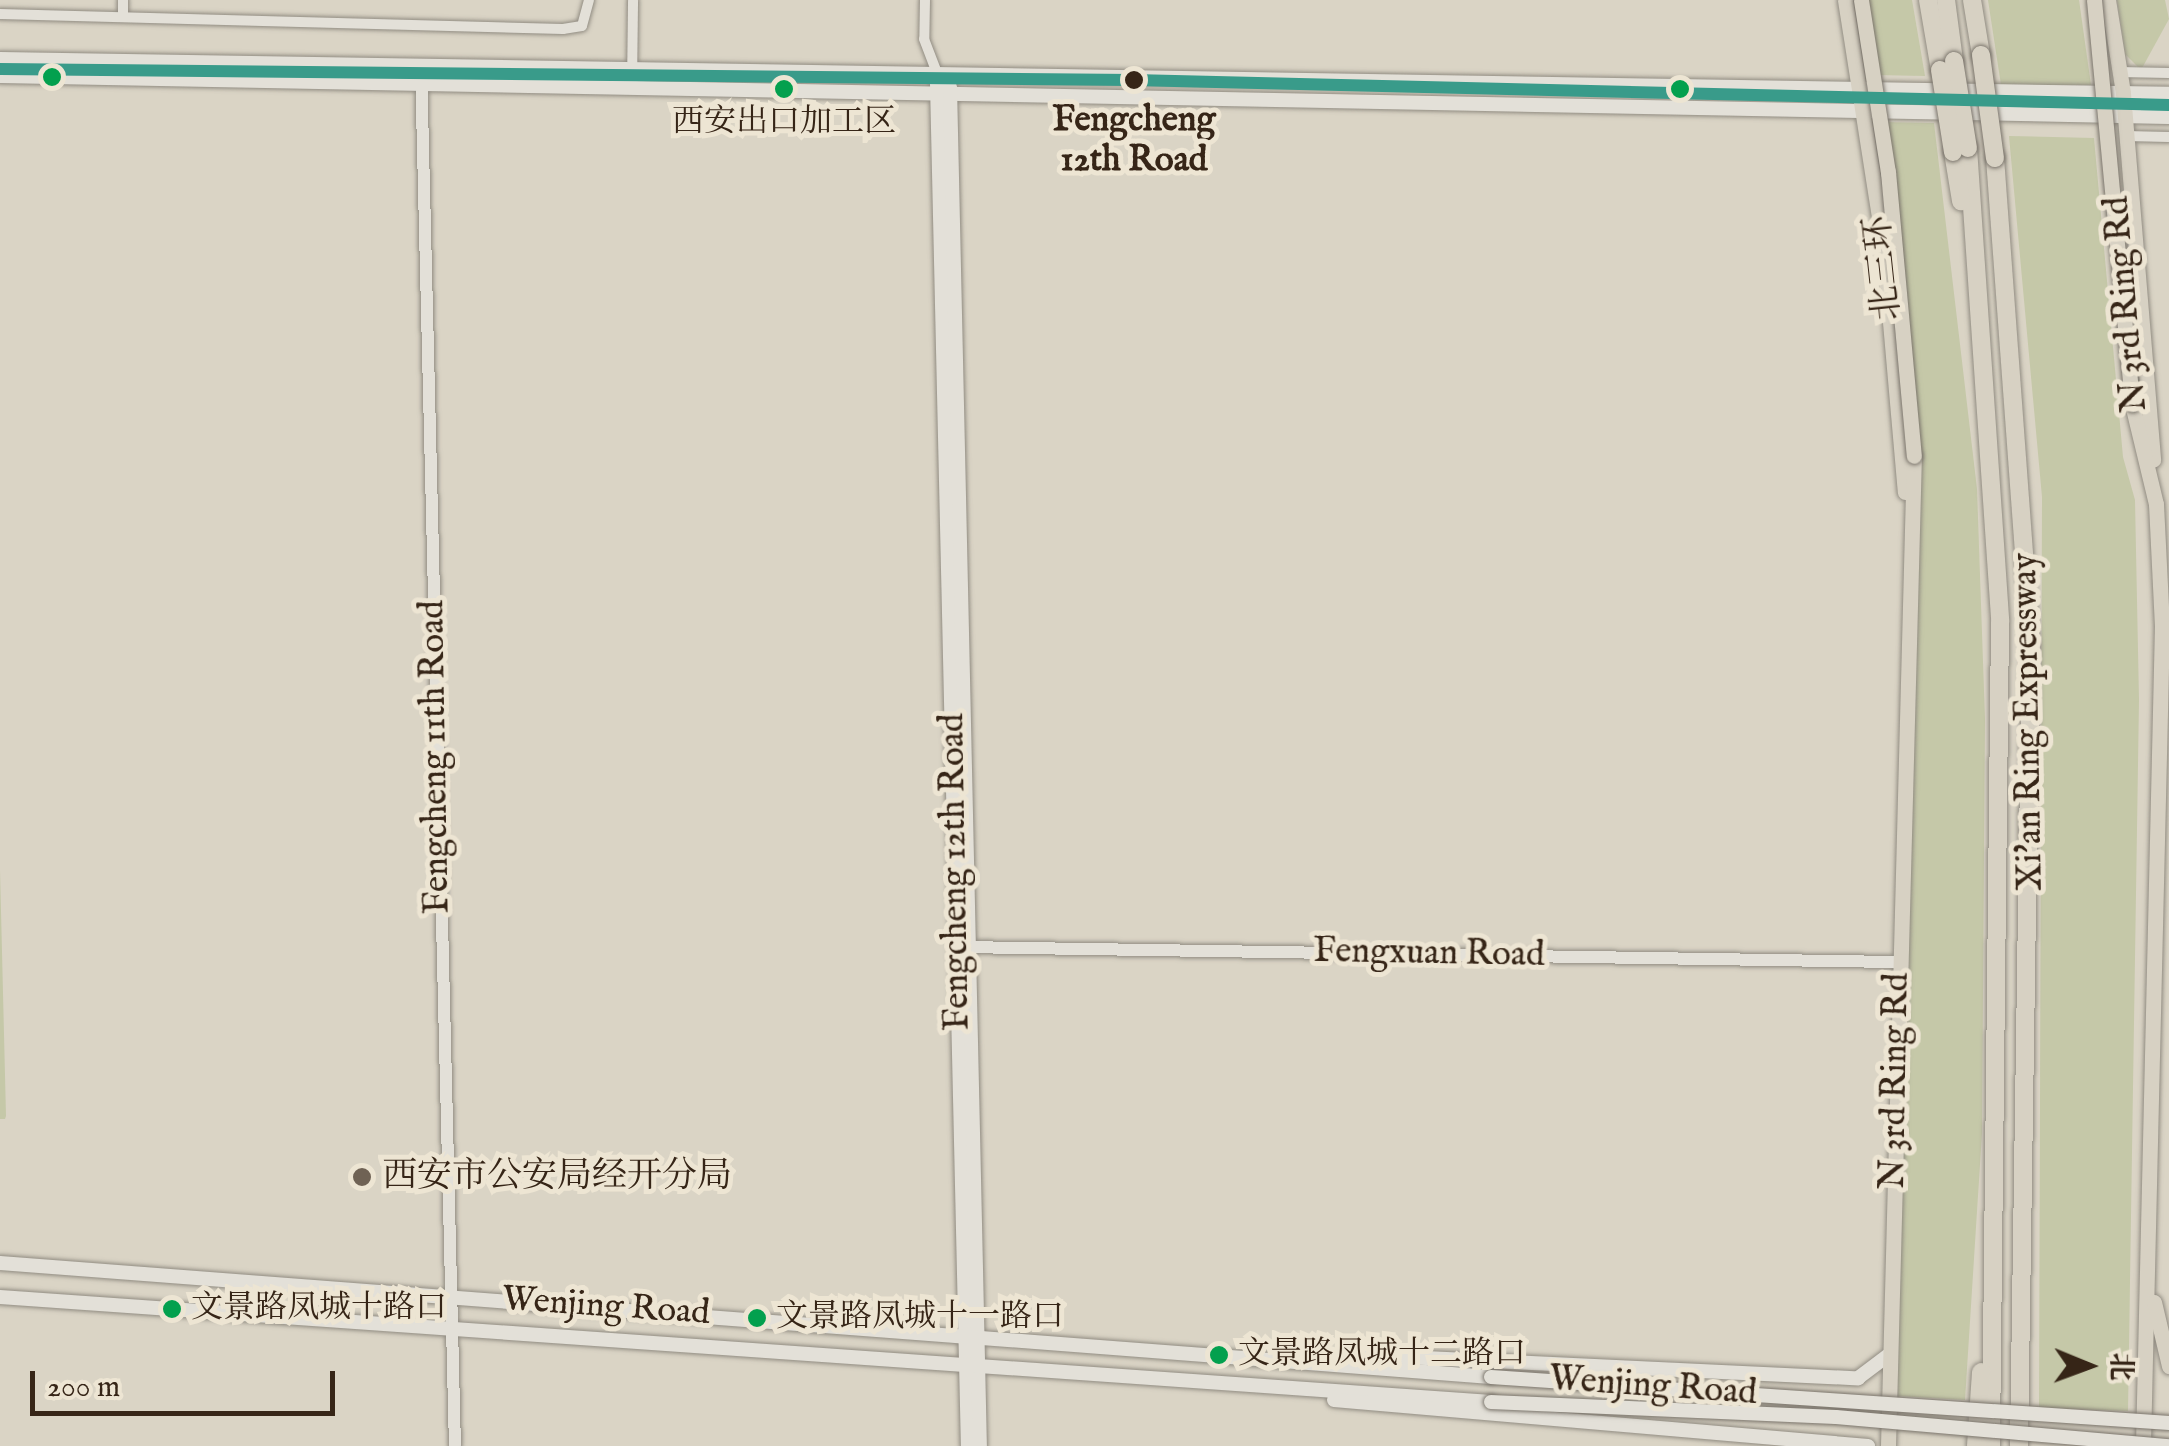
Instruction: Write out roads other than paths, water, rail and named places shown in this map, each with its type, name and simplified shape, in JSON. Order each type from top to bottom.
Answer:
[{"type":"highway","name":"北三环","points":[[1846,0],[1865,110],[1910,537]]},
{"type":"highway","name":"N 3rd Ring Rd","points":[[1862,0],[1888,172],[1914,456],[1888,1446]]},
{"type":"highway","points":[[1928,0],[1947,66]]},
{"type":"highway","name":"Xi'an Ring Expressway","points":[[1946,0],[1947,66],[1978,301],[2000,622],[1991,1446]]},
{"type":"highway","name":"Xi'an Ring Expressway","points":[[1972,0],[1996,158],[2024,482],[2030,643],[2019,1446]]},
{"type":"highway","name":"N 3rd Ring Rd","points":[[2094,0],[2132,404],[2156,504],[2162,625],[2143,1446]]},
{"type":"highway","points":[[2108,0],[2123,93],[2156,504]]},
{"type":"highway","points":[[1976,1446],[1996,1132]]},
{"type":"highway","points":[[2149,1268],[2169,1366]]},
{"type":"main road","points":[[0,59],[421,75]]},
{"type":"main road","points":[[0,76],[632,78],[944,73],[1862,92],[2169,94]]},
{"type":"main road","name":"Fengcheng 12th Road","points":[[944,73],[971,1334],[980,1446]]},
{"type":"main road","points":[[632,78],[944,92],[2169,117]]},
{"type":"main road","name":"Wenjing Road","points":[[0,1263],[971,1334],[1492,1377],[2169,1423]]},
{"type":"main road","name":"Wenjing Road","points":[[0,1298],[1294,1392],[1836,1418],[2169,1446]]},
{"type":"main road","points":[[1314,1363],[1384,1356],[1858,1378],[1889,1355]]},
{"type":"main road","name":"Fengcheng 12th Road","points":[[968,1446],[972,1367]]},
{"type":"main road","points":[[1294,1392],[1434,1413],[1868,1446]]},
{"type":"street","points":[[123,0],[123,18]]},
{"type":"street","points":[[0,14],[563,29],[582,26],[588,0]]},
{"type":"street","points":[[632,78],[633,0]]},
{"type":"street","name":"Fengcheng 12th Road","points":[[924,0],[924,39],[944,73]]},
{"type":"street","points":[[2119,72],[2169,73]]},
{"type":"street","name":"Fengcheng 11th Road","points":[[421,75],[454,1446]]},
{"type":"street","points":[[2126,136],[2169,137]]},
{"type":"street","name":"Fengxuan Road","points":[[964,947],[1899,962]]},
{"type":"place","name":"Fengcheng 12th Road","points":[[1134,80]]},
{"type":"place","name":"西安出口加工区","points":[[784,89]]},
{"type":"place","name":"西安市公安局经开分局","points":[[362,1177]]},
{"type":"place","name":"文景路凤城十路口","points":[[172,1309]]},
{"type":"place","name":"文景路凤城十一路口","points":[[757,1318]]},
{"type":"place","name":"文景路凤城十二路口","points":[[1219,1355]]}]
